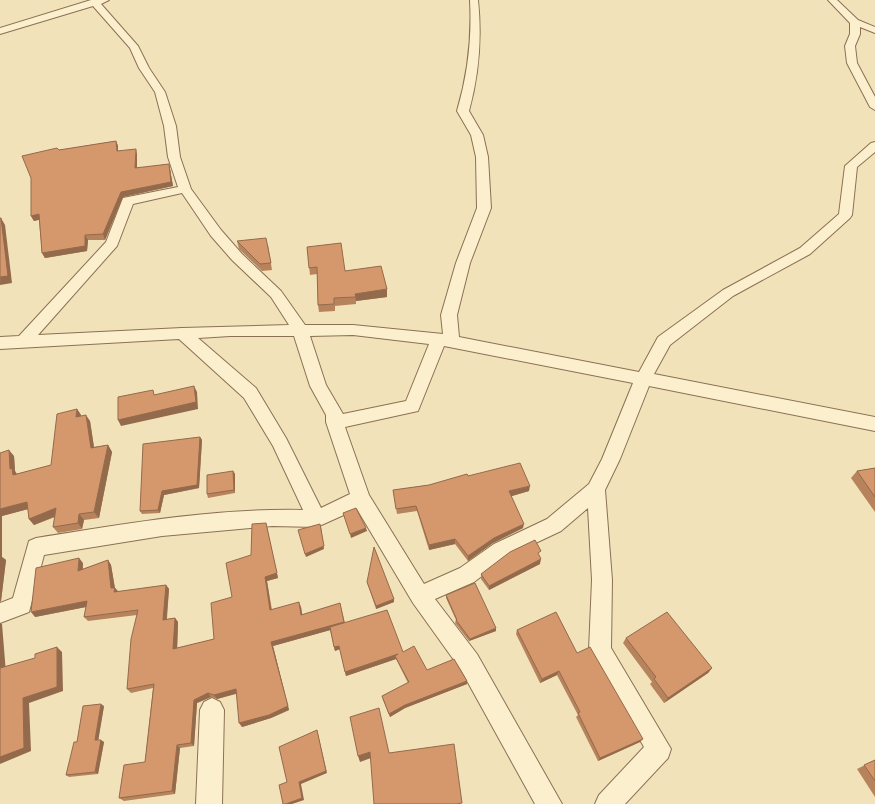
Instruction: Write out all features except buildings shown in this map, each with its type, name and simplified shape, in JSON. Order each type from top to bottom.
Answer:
[{"type":"street","points":[[335,422],[412,406],[445,341],[449,315],[463,263],[484,208],[482,157],[477,135],[463,111],[471,88],[475,28],[474,0]]},
{"type":"street","points":[[832,0],[855,22],[875,30]]},
{"type":"street","points":[[0,31],[98,1],[135,48],[144,68],[160,92],[170,126],[174,157],[185,188],[200,207],[216,233],[236,257],[276,294],[300,330],[318,386],[335,416],[335,422],[361,498],[420,596],[469,662],[513,743],[549,804]]},
{"type":"street","points":[[855,22],[855,34],[850,46],[852,63],[875,108]]},
{"type":"street","points":[[420,596],[467,575],[501,550],[554,525],[596,490],[611,459],[643,379],[664,341],[728,293],[805,251],[845,215],[851,166],[875,146]]},
{"type":"street","points":[[23,342],[112,243],[128,201],[185,188]]},
{"type":"street","points":[[0,343],[182,333],[353,330],[445,341],[875,424]]},
{"type":"street","points":[[182,333],[250,393],[280,443],[317,519]]},
{"type":"street","points":[[596,490],[602,580],[600,650],[659,749],[608,804]]},
{"type":"street","points":[[0,613],[22,605],[36,547],[162,527],[272,518],[317,519],[361,498]]},
{"type":"street","points":[[210,804],[212,710]]}]
